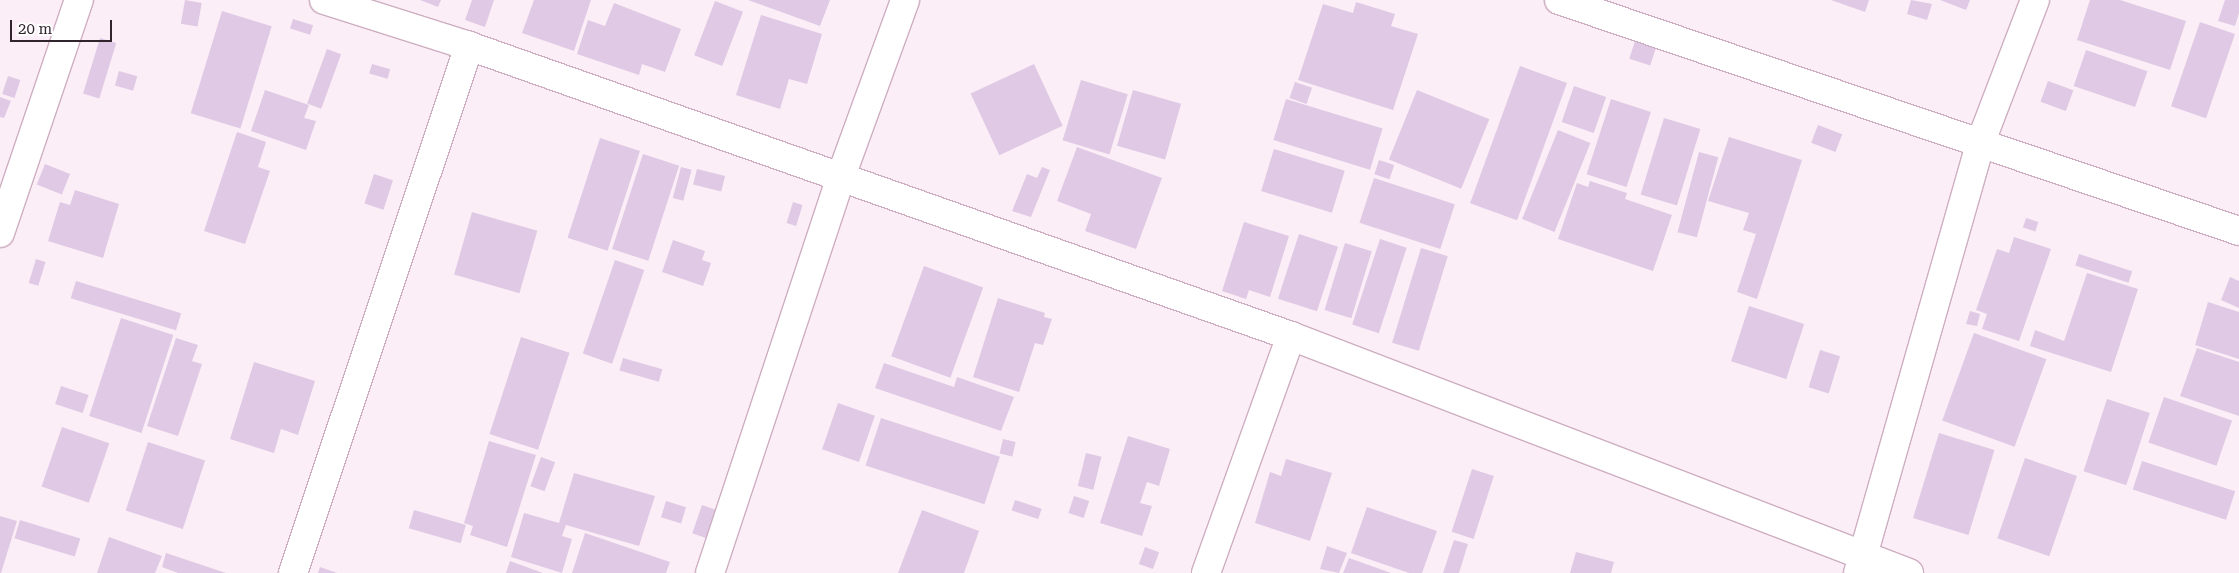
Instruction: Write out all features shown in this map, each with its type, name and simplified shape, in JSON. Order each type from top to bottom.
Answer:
[{"type":"street","points":[[0,234],[79,0]]},
{"type":"street","points":[[324,0],[469,46],[840,179],[1291,336],[1860,565],[1909,573]]},
{"type":"street","points":[[710,573],[840,179],[905,0]]},
{"type":"street","points":[[1559,0],[2239,232]]},
{"type":"street","points":[[1860,565],[1980,144],[2035,0]]},
{"type":"street","points":[[293,573],[469,46]]},
{"type":"street","points":[[1206,573],[1291,336]]},
{"type":"building","points":[[185,0],[202,3],[198,27],[181,24]]},
{"type":"building","points":[[420,0],[441,0],[438,7]]},
{"type":"building","points":[[472,0],[494,0],[485,27],[465,20]]},
{"type":"building","points":[[534,0],[591,0],[574,51],[522,33]]},
{"type":"building","points":[[748,0],[830,0],[820,26]]},
{"type":"building","points":[[1831,0],[1869,0],[1865,12]]},
{"type":"building","points":[[1911,0],[1932,4],[1927,20],[1907,14]]},
{"type":"building","points":[[1940,0],[1970,0],[1966,10]]},
{"type":"building","points":[[2090,0],[2120,0],[2186,21],[2170,70],[2077,40]]},
{"type":"building","points":[[2225,0],[2239,0],[2239,13],[2235,26],[2218,21]]},
{"type":"building","points":[[715,1],[743,12],[722,66],[694,55]]},
{"type":"building","points":[[1356,2],[1395,14],[1391,26],[1418,34],[1393,110],[1298,80],[1323,4],[1353,13]]},
{"type":"building","points":[[614,3],[681,29],[665,72],[642,64],[639,75],[577,54],[588,20],[605,26]]},
{"type":"building","points":[[222,11],[272,26],[240,129],[191,113]]},
{"type":"building","points":[[761,15],[822,34],[807,84],[789,79],[780,109],[736,95]]},
{"type":"building","points":[[293,19],[313,25],[310,35],[290,29]]},
{"type":"building","points":[[2200,22],[2235,34],[2206,118],[2171,106]]},
{"type":"building","points":[[1637,35],[1658,42],[1650,66],[1629,59]]},
{"type":"building","points":[[100,38],[116,43],[99,98],[83,93]]},
{"type":"building","points":[[327,49],[341,54],[321,109],[307,104]]},
{"type":"building","points":[[2086,50],[2147,71],[2135,107],[2074,86]]},
{"type":"building","points":[[372,64],[390,69],[388,79],[369,74]]},
{"type":"building","points":[[1034,64],[1063,126],[999,155],[971,94]]},
{"type":"building","points":[[1520,66],[1567,83],[1517,220],[1470,203]]},
{"type":"building","points":[[119,71],[137,76],[133,91],[115,85]]},
{"type":"building","points":[[8,76],[20,80],[14,98],[2,94]]},
{"type":"building","points":[[1081,80],[1128,94],[1109,155],[1063,140]]},
{"type":"building","points":[[2048,81],[2073,90],[2066,111],[2040,102]]},
{"type":"building","points":[[1295,82],[1312,88],[1306,104],[1289,98]]},
{"type":"building","points":[[1574,86],[1606,97],[1594,133],[1562,122]]},
{"type":"building","points":[[265,90],[309,105],[304,118],[316,121],[306,150],[251,131]]},
{"type":"building","points":[[1133,90],[1181,104],[1165,160],[1117,146]]},
{"type":"building","points":[[1417,90],[1489,119],[1461,189],[1389,160]]},
{"type":"building","points":[[0,97],[11,101],[4,118],[0,117]]},
{"type":"building","points":[[1286,99],[1383,129],[1370,170],[1273,140]]},
{"type":"building","points":[[1611,99],[1651,112],[1627,187],[1587,174]]},
{"type":"building","points":[[1664,118],[1700,129],[1677,206],[1641,195]]},
{"type":"building","points":[[1818,125],[1842,134],[1835,152],[1811,143]]},
{"type":"building","points":[[1558,130],[1590,143],[1554,232],[1522,219]]},
{"type":"building","points":[[237,132],[266,142],[258,167],[270,171],[245,244],[204,231]]},
{"type":"building","points":[[1729,137],[1802,160],[1757,299],[1737,292],[1756,234],[1743,230],[1749,213],[1708,201]]},
{"type":"building","points":[[600,138],[640,151],[607,251],[568,238]]},
{"type":"building","points":[[1077,147],[1162,178],[1136,249],[1085,231],[1091,214],[1057,201]]},
{"type":"building","points":[[1274,149],[1345,171],[1332,213],[1261,191]]},
{"type":"building","points":[[1699,152],[1718,157],[1697,237],[1678,232]]},
{"type":"building","points":[[643,154],[679,166],[648,261],[612,249]]},
{"type":"building","points":[[1379,160],[1394,165],[1390,179],[1374,174]]},
{"type":"building","points":[[45,164],[70,174],[62,195],[37,184]]},
{"type":"building","points":[[681,167],[692,170],[683,201],[673,198]]},
{"type":"building","points":[[1042,167],[1050,170],[1031,217],[1012,211],[1027,174],[1037,178]]},
{"type":"building","points":[[697,169],[725,176],[721,192],[693,185]]},
{"type":"building","points":[[374,174],[393,180],[383,210],[364,203]]},
{"type":"building","points":[[1374,178],[1455,204],[1440,249],[1359,223]]},
{"type":"building","points":[[1590,181],[1627,193],[1625,199],[1672,215],[1653,271],[1558,239],[1577,183],[1588,187]]},
{"type":"building","points":[[75,190],[119,204],[103,258],[48,241],[60,202],[70,205]]},
{"type":"building","points":[[793,202],[803,205],[796,226],[787,223]]},
{"type":"building","points":[[472,212],[537,231],[519,293],[454,274]]},
{"type":"building","points":[[2026,218],[2038,222],[2035,232],[2023,228]]},
{"type":"building","points":[[1244,222],[1289,236],[1270,297],[1249,290],[1246,299],[1222,291]]},
{"type":"building","points":[[1299,234],[1338,247],[1317,311],[1278,299]]},
{"type":"building","points":[[2014,237],[2051,249],[2019,341],[1982,329],[1987,314],[1976,310],[1997,249],[2009,253]]},
{"type":"building","points":[[1380,239],[1407,248],[1379,333],[1352,325]]},
{"type":"building","points":[[673,240],[705,251],[702,260],[711,263],[703,286],[662,272]]},
{"type":"building","points":[[1345,243],[1372,251],[1351,318],[1325,310]]},
{"type":"building","points":[[1421,248],[1448,256],[1419,351],[1392,343]]},
{"type":"building","points":[[2079,254],[2132,271],[2129,283],[2075,265]]},
{"type":"building","points":[[36,259],[46,262],[38,286],[29,283]]},
{"type":"building","points":[[615,260],[644,270],[612,364],[583,354]]},
{"type":"building","points":[[924,266],[983,288],[950,378],[891,356]]},
{"type":"building","points":[[2087,273],[2138,289],[2111,372],[2030,346],[2035,330],[2064,341]]},
{"type":"building","points":[[2230,277],[2239,281],[2239,308],[2221,300]]},
{"type":"building","points":[[76,281],[181,313],[176,330],[71,298]]},
{"type":"building","points":[[998,298],[1045,313],[1044,317],[1052,319],[1043,345],[1035,343],[1019,392],[973,377]]},
{"type":"building","points":[[2208,302],[2239,312],[2239,359],[2195,345]]},
{"type":"building","points":[[1749,306],[1804,324],[1786,379],[1731,361]]},
{"type":"building","points":[[1970,311],[1980,314],[1977,326],[1966,324]]},
{"type":"building","points":[[121,318],[173,335],[141,433],[89,416]]},
{"type":"building","points":[[1974,333],[2046,359],[2015,447],[1942,420]]},
{"type":"building","points":[[521,337],[570,353],[538,450],[489,434]]},
{"type":"building","points":[[176,338],[198,345],[192,361],[202,364],[178,436],[147,426]]},
{"type":"building","points":[[2197,348],[2239,362],[2239,416],[2180,396]]},
{"type":"building","points":[[1820,350],[1840,356],[1829,393],[1809,387]]},
{"type":"building","points":[[623,358],[662,369],[659,382],[619,370]]},
{"type":"building","points":[[254,362],[315,381],[298,435],[281,429],[274,453],[230,439]]},
{"type":"building","points":[[884,363],[954,387],[957,377],[1014,397],[1001,431],[875,388]]},
{"type":"building","points":[[61,386],[89,395],[83,413],[55,404]]},
{"type":"building","points":[[2164,397],[2232,420],[2216,466],[2148,442]]},
{"type":"building","points":[[2107,399],[2150,413],[2126,485],[2084,471]]},
{"type":"building","points":[[838,403],[875,416],[859,462],[822,449]]},
{"type":"building","points":[[881,418],[1000,457],[984,504],[866,466]]},
{"type":"building","points":[[62,427],[109,443],[89,503],[41,487]]},
{"type":"building","points":[[1939,433],[1994,450],[1968,535],[1913,518]]},
{"type":"building","points":[[1128,436],[1170,449],[1159,486],[1147,482],[1140,503],[1152,506],[1142,536],[1100,523]]},
{"type":"building","points":[[1003,439],[1016,442],[1012,457],[1000,454]]},
{"type":"building","points":[[489,441],[536,455],[507,547],[470,535],[473,526],[464,523]]},
{"type":"building","points":[[148,442],[205,461],[183,529],[126,510]]},
{"type":"building","points":[[1086,453],[1102,457],[1093,490],[1078,486]]},
{"type":"building","points":[[541,457],[555,462],[544,491],[530,486]]},
{"type":"building","points":[[2025,458],[2077,476],[2049,556],[1997,538]]},
{"type":"building","points":[[1286,459],[1332,473],[1310,541],[1255,523],[1270,472],[1281,476]]},
{"type":"building","points":[[2142,461],[2235,491],[2226,520],[2133,490]]},
{"type":"building","points":[[1472,469],[1494,476],[1473,539],[1452,532]]},
{"type":"building","points":[[574,473],[655,496],[639,546],[566,525],[562,536],[572,539],[562,573],[511,557],[524,513],[559,523]]},
{"type":"building","points":[[1074,496],[1089,501],[1084,518],[1068,513]]},
{"type":"building","points":[[1015,500],[1042,509],[1038,519],[1012,510]]},
{"type":"building","points":[[666,501],[686,507],[681,523],[661,517]]},
{"type":"building","points":[[702,505],[719,511],[709,539],[692,533]]},
{"type":"building","points":[[1367,507],[1437,531],[1422,573],[1409,573],[1351,553]]},
{"type":"building","points":[[414,510],[466,525],[461,543],[409,528]]},
{"type":"building","points":[[922,510],[979,531],[964,573],[898,573]]},
{"type":"building","points":[[0,516],[17,521],[1,573],[0,573]]},
{"type":"building","points":[[20,520],[80,538],[75,557],[14,538]]},
{"type":"building","points":[[585,533],[670,562],[666,573],[572,573]]},
{"type":"building","points":[[109,537],[162,556],[155,573],[97,573]]},
{"type":"building","points":[[1454,540],[1468,544],[1459,573],[1443,573]]},
{"type":"building","points":[[1327,546],[1347,553],[1339,573],[1320,569]]},
{"type":"building","points":[[1145,547],[1159,552],[1153,569],[1139,564]]},
{"type":"building","points":[[1576,552],[1614,562],[1611,573],[1570,573]]},
{"type":"building","points":[[166,553],[226,573],[178,573],[162,567]]},
{"type":"building","points":[[1349,558],[1391,573],[1343,573]]},
{"type":"building","points":[[510,561],[543,573],[506,573]]},
{"type":"building","points":[[320,567],[337,573],[318,573]]}]
